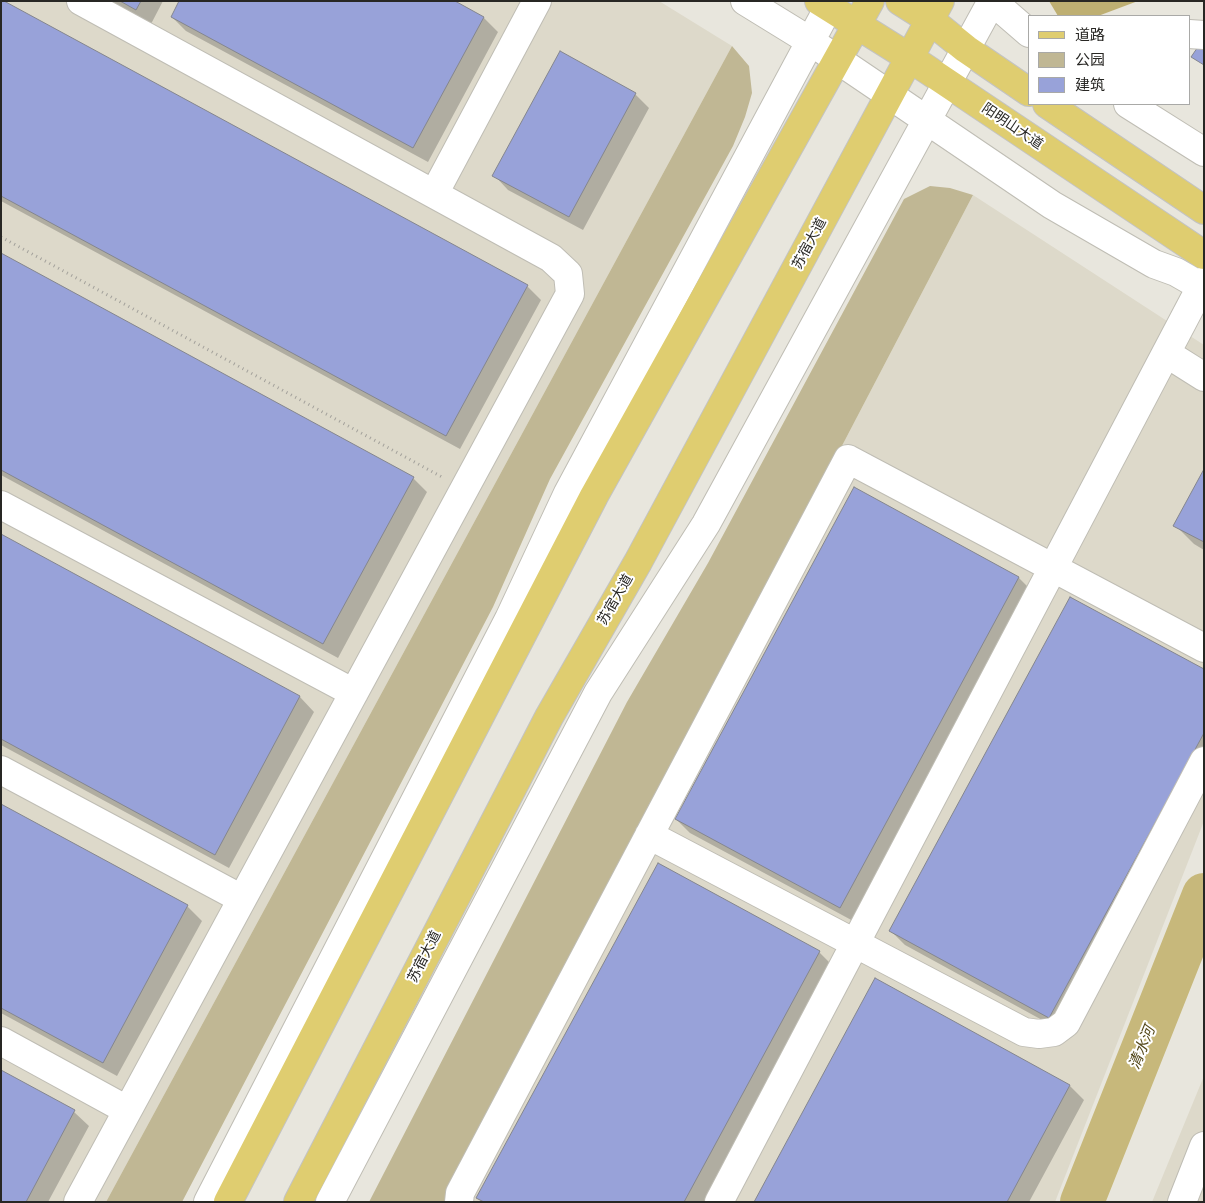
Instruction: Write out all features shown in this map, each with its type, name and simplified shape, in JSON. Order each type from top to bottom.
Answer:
[{"type":"main road","points":[[900,1],[935,11],[966,49],[1028,91]]},
{"type":"main road","name":"阳明山大道","points":[[826,3],[863,13],[910,58],[1204,255]]},
{"type":"main road","name":"苏宿大道","points":[[298,1202],[549,717],[643,554],[935,11]]},
{"type":"main road","points":[[228,1202],[594,496],[863,13]]},
{"type":"main road","points":[[1048,105],[1204,210]]},
{"type":"lane","points":[[78,1202],[570,294],[568,274],[551,258],[81,1]]},
{"type":"lane","points":[[434,194],[537,1]]},
{"type":"lane","points":[[719,1202],[1203,285],[1154,264],[1052,205],[810,41],[745,1]]},
{"type":"lane","points":[[330,1202],[598,693],[706,524],[992,1],[1028,32]]},
{"type":"lane","points":[[208,1202],[504,628],[568,493],[810,41],[826,3]]},
{"type":"lane","points":[[1190,34],[1204,35]]},
{"type":"lane","points":[[1130,105],[1204,152]]},
{"type":"lane","points":[[1166,353],[1204,377]]},
{"type":"lane","points":[[459,1202],[464,1185],[848,459],[1204,648]]},
{"type":"lane","points":[[1,505],[354,693]]},
{"type":"lane","points":[[649,835],[1024,1032],[1039,1034],[1054,1032],[1066,1023],[1204,761]]},
{"type":"lane","points":[[1,770],[242,899]]},
{"type":"lane","points":[[1,1041],[127,1110]]},
{"type":"lane","points":[[1182,1202],[1204,1146]]},
{"type":"path","points":[[1,237],[464,489]]},
{"type":"shaded area","points":[[1,1],[659,1],[732,46],[106,1202],[1,1202]]},
{"type":"shaded area","points":[[1049,1],[1138,1],[1101,15],[1057,15]]},
{"type":"shaded area","points":[[973,195],[1204,345],[1204,821],[1055,1202],[447,1202]]},
{"type":"shaded area","points":[[1204,1076],[1204,1202],[1152,1202]]},
{"type":"green space","points":[[732,46],[749,66],[752,93],[745,117],[733,146],[550,479],[493,607],[182,1202],[106,1202]]},
{"type":"green space","points":[[930,186],[950,188],[973,195],[447,1202],[369,1202],[627,702],[708,563],[904,199]]},
{"type":"building","points":[[1,1],[528,285],[446,436],[1,196]]},
{"type":"building","points":[[120,1],[141,1],[136,10]]},
{"type":"building","points":[[179,1],[455,1],[484,17],[413,148],[171,17]]},
{"type":"building","points":[[1204,38],[1204,65],[1191,57]]},
{"type":"building","points":[[560,51],[636,93],[569,217],[492,176]]},
{"type":"building","points":[[1,253],[414,477],[323,644],[1,470]]},
{"type":"building","points":[[1204,469],[1204,542],[1173,526]]},
{"type":"building","points":[[854,487],[1019,577],[840,908],[675,819]]},
{"type":"building","points":[[1,534],[300,696],[215,855],[1,739]]},
{"type":"building","points":[[1070,597],[1204,669],[1204,733],[1049,1018],[889,931]]},
{"type":"building","points":[[1,804],[188,905],[103,1063],[1,1008]]},
{"type":"building","points":[[658,863],[820,951],[684,1202],[484,1202],[476,1198]]},
{"type":"building","points":[[875,978],[1070,1085],[1007,1202],[754,1202]]},
{"type":"building","points":[[1,1070],[75,1110],[26,1202],[1,1202]]},
{"type":"waterway","name":"清水河","points":[[1082,1202],[1204,895]]}]
